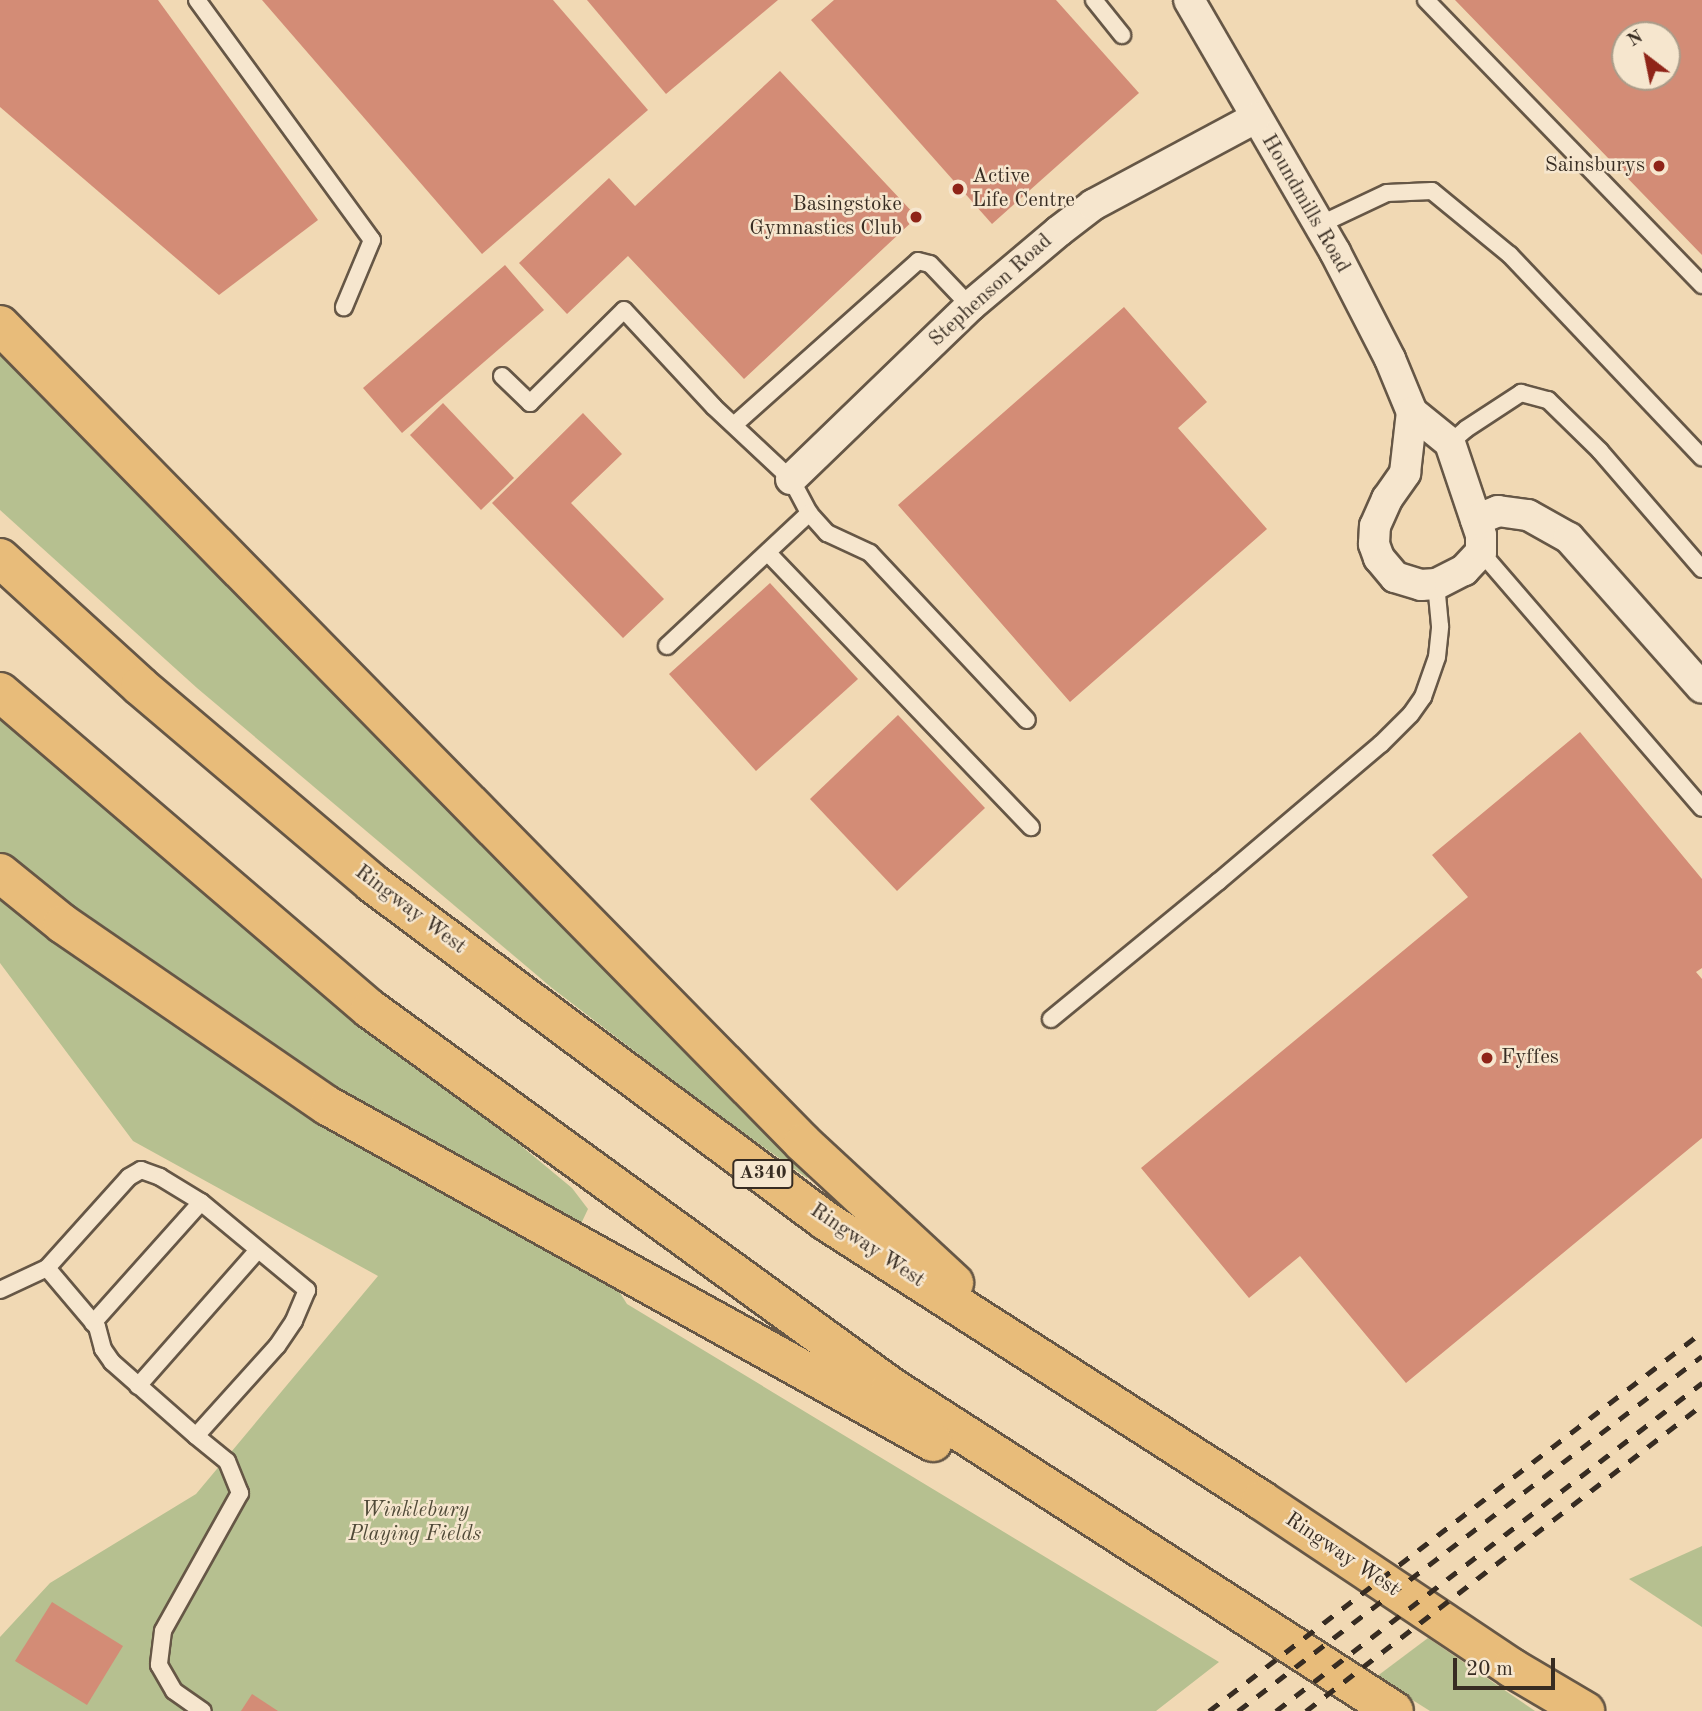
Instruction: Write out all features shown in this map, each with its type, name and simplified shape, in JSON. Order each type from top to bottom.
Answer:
[{"type":"main road","points":[[0,324],[803,1143],[1026,1350]]},
{"type":"main road","name":"Ringway West","points":[[0,558],[140,686],[372,883],[826,1221],[1261,1500],[1512,1668],[1584,1711]]},
{"type":"main road","points":[[0,692],[370,1009],[891,1387],[1394,1711]]},
{"type":"main road","points":[[0,873],[63,924],[328,1106],[727,1330],[1178,1574]]},
{"type":"street","name":"Houndmills Road","points":[[1189,0],[1319,225],[1390,359],[1412,412],[1450,443]]},
{"type":"street","name":"Stephenson Road","points":[[791,479],[970,306],[1093,205],[1255,118]]},
{"type":"street","name":"Houndmills Road","points":[[1412,412],[1405,473],[1374,526],[1374,544],[1379,558],[1395,577],[1421,585],[1436,584]]},
{"type":"street","points":[[1436,584],[1464,570],[1481,552],[1481,535],[1450,443]]},
{"type":"street","points":[[1476,520],[1498,511],[1528,515],[1569,538],[1702,688]]},
{"type":"lane","points":[[197,0],[372,240],[344,307]]},
{"type":"lane","points":[[1094,0],[1122,35]]},
{"type":"lane","points":[[1426,0],[1702,285]]},
{"type":"lane","points":[[1319,225],[1387,193],[1432,191],[1510,255],[1702,457]]},
{"type":"lane","points":[[734,425],[918,261],[930,264],[970,306]]},
{"type":"lane","points":[[502,376],[530,403],[624,310],[734,425],[791,479],[809,513],[827,533],[870,553],[1027,720]]},
{"type":"lane","points":[[1450,443],[1466,429],[1521,393],[1548,400],[1600,451],[1702,569]]},
{"type":"lane","points":[[667,646],[809,513]]},
{"type":"lane","points":[[1481,552],[1702,808]]},
{"type":"lane","points":[[768,553],[1031,827]]},
{"type":"lane","points":[[1051,1019],[1381,744],[1410,714],[1423,697],[1437,657],[1440,626],[1436,584]]},
{"type":"lane","points":[[0,1290],[47,1268],[128,1177],[141,1170],[160,1177],[201,1202],[307,1290],[294,1321],[277,1346],[196,1436]]},
{"type":"lane","points":[[93,1323],[201,1202]]},
{"type":"lane","points":[[138,1386],[258,1250]]},
{"type":"lane","points":[[47,1268],[93,1323],[103,1349],[112,1362],[227,1461],[240,1493],[163,1631],[159,1665],[174,1691],[203,1711]]},
{"type":"green space","points":[[0,348],[814,1169],[807,1178],[710,1109],[552,988],[197,688],[0,510]]},
{"type":"green space","name":"Winklebury Playing Fields","points":[[0,714],[572,1188],[588,1209],[579,1228],[627,1304],[1219,1662],[1156,1711],[0,1711],[0,1637],[50,1583],[196,1494],[378,1276],[133,1141],[0,963]]},
{"type":"green space","points":[[1702,1546],[1702,1627],[1629,1579]]},
{"type":"green space","points":[[1428,1638],[1535,1711],[1430,1711],[1376,1677]]},
{"type":"building","points":[[0,0],[158,0],[318,220],[219,295],[0,107]]},
{"type":"building","points":[[262,0],[553,0],[648,110],[482,254]]},
{"type":"building","points":[[587,0],[778,0],[666,94]]},
{"type":"building","points":[[834,0],[1056,0],[1139,93],[992,224],[811,20]]},
{"type":"building","name":"Sainsburys","points":[[1455,0],[1702,0],[1702,255]]},
{"type":"building","points":[[780,71],[917,217],[744,379],[628,256],[567,314],[519,263],[609,178],[635,206]]},
{"type":"building","points":[[505,265],[544,310],[402,433],[363,388]]},
{"type":"building","points":[[1124,307],[1207,402],[1178,428],[1267,529],[1070,702],[898,505]]},
{"type":"building","points":[[443,403],[514,478],[481,510],[410,435]]},
{"type":"building","points":[[583,413],[622,454],[571,503],[664,599],[623,638],[492,503]]},
{"type":"building","points":[[770,583],[858,679],[756,771],[669,674]]},
{"type":"building","points":[[898,715],[985,808],[897,891],[810,799]]},
{"type":"building","name":"Fyffes","points":[[1580,732],[1702,879],[1702,968],[1696,972],[1702,979],[1702,1138],[1406,1383],[1300,1256],[1249,1298],[1141,1168],[1468,897],[1432,855]]},
{"type":"building","points":[[52,1602],[123,1646],[87,1705],[15,1661]]},
{"type":"building","points":[[252,1694],[278,1711],[241,1711]]},
{"type":"railway","points":[[1209,1711],[1702,1332]]},
{"type":"railway","points":[[1238,1711],[1702,1356]]},
{"type":"railway","points":[[1276,1711],[1702,1383]]},
{"type":"railway","points":[[1306,1711],[1702,1405]]},
{"type":"place","name":"Sainsburys","points":[[1659,166]]},
{"type":"place","name":"Active Life Centre","points":[[958,189]]},
{"type":"place","name":"Basingstoke Gymnastics Club","points":[[916,217]]},
{"type":"place","name":"Fyffes","points":[[1487,1058]]}]
